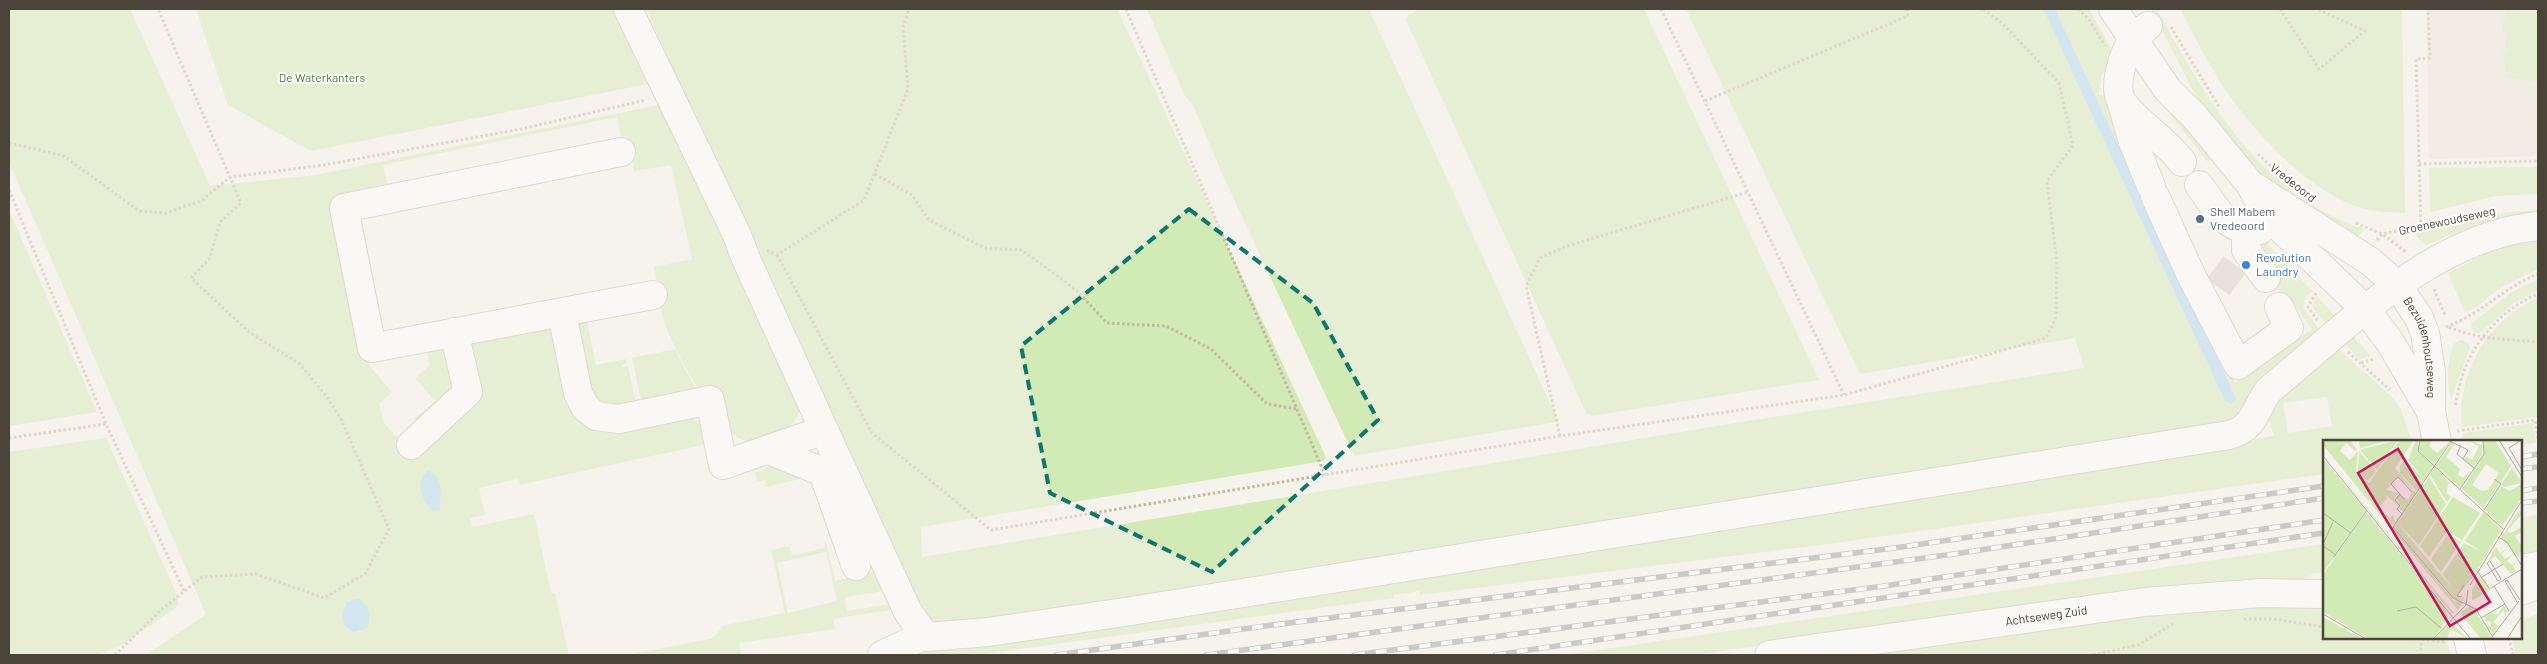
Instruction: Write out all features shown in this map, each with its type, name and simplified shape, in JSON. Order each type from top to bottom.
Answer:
[{"type":"street","points":[[628,9],[737,235],[746,259],[824,430],[893,596],[925,635],[882,655]]},
{"type":"street","name":"Vredeoord","points":[[2113,9],[2142,32],[2188,94],[2196,118],[2250,184],[2280,213],[2366,310]]},
{"type":"street","points":[[2142,32],[2118,86],[2120,99],[2132,139],[2153,191],[2212,295],[2238,364],[2289,328],[2279,307]]},
{"type":"street","points":[[2120,99],[2182,162]]},
{"type":"street","points":[[621,152],[344,208],[372,348],[653,295]]},
{"type":"street","points":[[2199,185],[2232,226],[2243,247],[2266,278]]},
{"type":"street","points":[[2243,247],[2280,213]]},
{"type":"street","name":"Vredeoord","points":[[2280,213],[2363,256],[2385,272],[2398,286]]},
{"type":"street","name":"Groenewoudseweg","points":[[925,635],[926,637],[935,637],[979,632],[1126,612],[2215,439],[2244,429],[2249,425],[2262,399],[2270,390],[2366,310],[2421,269],[2449,252],[2473,242],[2503,232],[2538,226]]},
{"type":"street","name":"Bezuidenhoutseweg","points":[[2398,286],[2419,318],[2425,333],[2431,372],[2442,411],[2444,436]]},
{"type":"street","name":"Bezuidenhoutseweg","points":[[2366,310],[2442,411]]},
{"type":"street","points":[[562,313],[578,393],[585,407],[596,416],[618,419],[710,400],[723,465],[824,430]]},
{"type":"street","points":[[410,445],[468,392],[454,332]]},
{"type":"street","points":[[769,450],[823,472],[856,566]]},
{"type":"street","points":[[2522,569],[2538,566]]},
{"type":"street","points":[[2522,591],[2538,584]]},
{"type":"street","name":"Achtseweg Zuid","points":[[1769,655],[2145,602],[2262,593],[2323,594]]},
{"type":"street","points":[[2457,640],[2472,655]]},
{"type":"path","points":[[115,655],[161,610],[202,577],[256,574],[324,598],[365,574],[389,528],[341,419],[300,364],[249,332],[192,278],[210,258],[220,222],[241,203],[158,9]]},
{"type":"path","points":[[777,255],[864,200],[908,89],[903,27],[909,9]]},
{"type":"path","points":[[1126,9],[1326,475]]},
{"type":"path","points":[[1661,9],[1844,395]]},
{"type":"path","points":[[1705,100],[1908,16],[1907,9]]},
{"type":"path","points":[[737,235],[777,255],[872,433],[991,530],[1560,436],[1844,395],[2046,338],[2056,318],[2057,264],[2047,181],[2073,145],[2059,83],[2002,23],[1983,9]]},
{"type":"path","points":[[2078,9],[2090,21],[2107,49],[2142,32],[2196,72],[2223,113]]},
{"type":"path","points":[[2280,9],[2319,69],[2365,31],[2317,9]]},
{"type":"path","points":[[2421,227],[2416,59],[2430,58],[2428,9]]},
{"type":"path","points":[[9,143],[64,156],[139,210],[166,213],[200,201],[230,178],[324,166],[521,129],[669,94]]},
{"type":"path","name":"Vredeoord","points":[[2252,149],[2282,177]]},
{"type":"path","points":[[2419,164],[2538,161]]},
{"type":"path","points":[[875,174],[912,195],[929,220],[985,248],[1022,250],[1076,290],[1107,323],[1166,326],[1211,349],[1267,404],[1297,409]]},
{"type":"path","points":[[9,190],[106,424],[184,591]]},
{"type":"path","points":[[1560,436],[1526,286],[1540,258],[1564,247],[1748,192]]},
{"type":"path","name":"Groenewoudseweg","points":[[2363,256],[2382,234],[2487,213]]},
{"type":"path","points":[[2352,221],[2382,234],[2406,253],[2421,269],[2439,297],[2448,327]]},
{"type":"path","points":[[2448,327],[2477,312],[2496,296],[2526,278],[2538,274]]},
{"type":"path","points":[[2317,291],[2308,307],[2310,312],[2333,337],[2397,396]]},
{"type":"path","points":[[2442,411],[2481,338],[2516,306],[2538,294]]},
{"type":"path","points":[[2448,327],[2469,336],[2538,342]]},
{"type":"path","points":[[2361,363],[2377,358]]},
{"type":"path","points":[[2444,436],[2535,420],[2538,439]]},
{"type":"path","points":[[9,438],[106,424]]},
{"type":"path","points":[[2236,619],[2274,619],[2323,627]]},
{"type":"path","points":[[2093,655],[2138,645],[2177,622]]},
{"type":"path","points":[[2421,639],[2421,655]]},
{"type":"path","points":[[2444,639],[2457,640]]},
{"type":"path","points":[[2509,639],[2513,655]]},
{"type":"highlighted area","points":[[1189,209],[1313,303],[1378,420],[1212,572],[1050,493],[1021,346]]},
{"type":"shaded area","points":[[2426,9],[2538,9],[2538,156],[2429,159]]},
{"type":"green space","points":[[9,9],[130,9],[210,186],[316,175],[668,103],[800,407],[799,413],[790,425],[762,439],[747,441],[733,434],[710,407],[699,390],[666,327],[660,305],[654,267],[692,259],[671,165],[634,171],[628,136],[621,137],[617,117],[383,165],[389,192],[336,203],[369,365],[392,392],[379,404],[384,423],[411,453],[474,396],[470,344],[546,327],[554,331],[574,400],[693,417],[703,427],[707,444],[519,485],[518,479],[479,488],[485,515],[470,518],[472,527],[534,514],[551,593],[555,593],[569,655],[146,655],[206,614],[9,162]],"holes":[[[429,471],[438,479],[440,506],[421,481]]]},
{"type":"green space","name":"De Waterkanters","points":[[196,9],[614,9],[648,84],[311,151],[228,105]]},
{"type":"green space","points":[[646,9],[1117,9],[1326,457],[1324,461],[921,527],[922,557],[1754,420],[2084,368],[2075,338],[1860,374],[1686,9],[2043,9],[2225,401],[2228,403],[2234,392],[2055,9],[2089,9],[2115,55],[2111,74],[2102,73],[2099,95],[2108,96],[2235,383],[2312,329],[2292,301],[2286,304],[2273,275],[2252,245],[2263,239],[2312,291],[2305,299],[2304,309],[2324,336],[2241,420],[956,629],[924,624],[750,255],[758,246],[743,221]]},
{"type":"green space","points":[[1147,9],[1369,9],[1555,414],[1556,422],[1354,456],[1223,176],[1193,105],[1185,96]]},
{"type":"green space","points":[[1420,9],[1644,9],[1819,380],[1591,416],[1586,413],[1406,20],[1407,16]]},
{"type":"green space","points":[[2151,9],[2157,9],[2195,76],[2216,109],[2240,140],[2266,168],[2295,193],[2328,214],[2364,229],[2354,241],[2273,186],[2223,133],[2198,100]]},
{"type":"green space","points":[[2180,9],[2402,9],[2405,213],[2379,212],[2354,205],[2333,195],[2312,182],[2274,149],[2242,113],[2222,85]]},
{"type":"green space","points":[[2538,12],[2537,81],[2507,78],[2503,50],[2506,50],[2506,33],[2503,33],[2503,19],[2506,19],[2505,13]]},
{"type":"green space","points":[[2136,55],[2213,160],[2207,161],[2131,65]]},
{"type":"green space","points":[[2538,167],[2538,194],[2496,196],[2430,212],[2429,168]]},
{"type":"green space","points":[[9,210],[97,412],[9,426]]},
{"type":"green space","points":[[2538,210],[2538,215],[2481,226],[2453,234],[2426,245],[2413,233],[2503,213]]},
{"type":"green space","points":[[2538,238],[2538,269],[2503,286],[2475,308],[2465,312],[2448,273],[2494,249]]},
{"type":"green space","points":[[2538,279],[2538,290],[2513,304],[2480,333],[2473,332],[2471,324],[2509,294]]},
{"type":"green space","points":[[2317,296],[2340,322],[2331,330],[2312,307]]},
{"type":"green space","points":[[2538,298],[2538,417],[2462,427],[2461,407],[2464,387],[2470,368],[2479,350],[2490,334],[2504,320],[2520,307]]},
{"type":"green space","points":[[611,316],[587,322],[596,365],[626,359],[627,364],[622,365],[622,367],[628,366],[637,409],[593,407],[576,328],[579,322]]},
{"type":"green space","points":[[2349,332],[2371,356],[2360,359],[2340,339]]},
{"type":"green space","points":[[2461,340],[2469,344],[2470,348],[2451,399],[2448,378],[2449,363],[2455,343]]},
{"type":"green space","points":[[451,341],[462,391],[422,428],[414,419],[435,401],[415,378],[429,366],[427,346]]},
{"type":"green space","points":[[2334,345],[2391,396],[2400,407],[2412,440],[2323,440],[2323,474],[1828,544],[1420,595],[1419,591],[1394,595],[1394,598],[975,655],[893,655],[2274,436],[2266,411]],"holes":[[[2327,397],[2332,426],[2288,433],[2283,403]]]},
{"type":"green space","points":[[675,349],[699,396],[643,408],[632,358]]},
{"type":"green space","points":[[2533,423],[2536,443],[2522,445],[2522,440],[2463,440],[2463,433]]},
{"type":"green space","points":[[106,438],[178,597],[178,606],[125,643],[98,655],[9,655],[9,452]]},
{"type":"green space","points":[[805,450],[830,458],[891,590],[845,597],[847,611],[897,603],[896,609],[833,619],[835,629],[739,643],[741,655],[626,655],[710,639],[716,635],[722,626],[785,613],[771,550],[789,546],[792,555],[825,548],[824,542],[826,542],[835,581],[874,572],[860,532]],"holes":[[[826,552],[837,601],[788,613],[777,563]]]},
{"type":"green space","points":[[777,463],[812,476],[766,487],[765,480],[757,482],[755,473]]},
{"type":"green space","points":[[2538,515],[2538,553],[2522,556],[2522,517]]},
{"type":"green space","points":[[2323,544],[2323,573],[2315,573],[2300,581],[2083,599],[1694,655],[1564,655]]},
{"type":"green space","points":[[2323,606],[2323,639],[2444,639],[2452,655],[1835,655],[2199,607]]},
{"type":"green space","points":[[2538,613],[2538,655],[2516,655],[2512,639],[2522,639],[2522,621]]},
{"type":"water","points":[[2043,9],[2055,9],[2236,398],[2235,402],[2231,404],[2225,401]]},
{"type":"water","points":[[429,470],[438,479],[440,486],[441,499],[439,510],[434,511],[426,503],[421,491],[424,474]]},
{"type":"water","points":[[360,599],[368,609],[369,620],[367,628],[354,632],[344,625],[342,614],[347,603]]},
{"type":"tunnel","points":[[2218,287],[2238,260]]},
{"type":"railway","points":[[2522,457],[2538,454]]},
{"type":"railway","points":[[2522,469],[2538,467]]},
{"type":"railway","points":[[1056,655],[1265,626],[1894,548],[2323,486]]},
{"type":"railway","points":[[2522,491],[2538,488]]},
{"type":"railway","points":[[1206,655],[1954,554],[2323,498]]},
{"type":"railway","points":[[2522,503],[2538,501]]},
{"type":"railway","points":[[1354,655],[1884,586],[2323,520]]},
{"type":"railway","points":[[1495,655],[2323,533]]},
{"type":"place","name":"Shell Mabem Vredeoord","points":[[2200,219]]},
{"type":"place","name":"Revolution Laundry","points":[[2246,265]]}]
